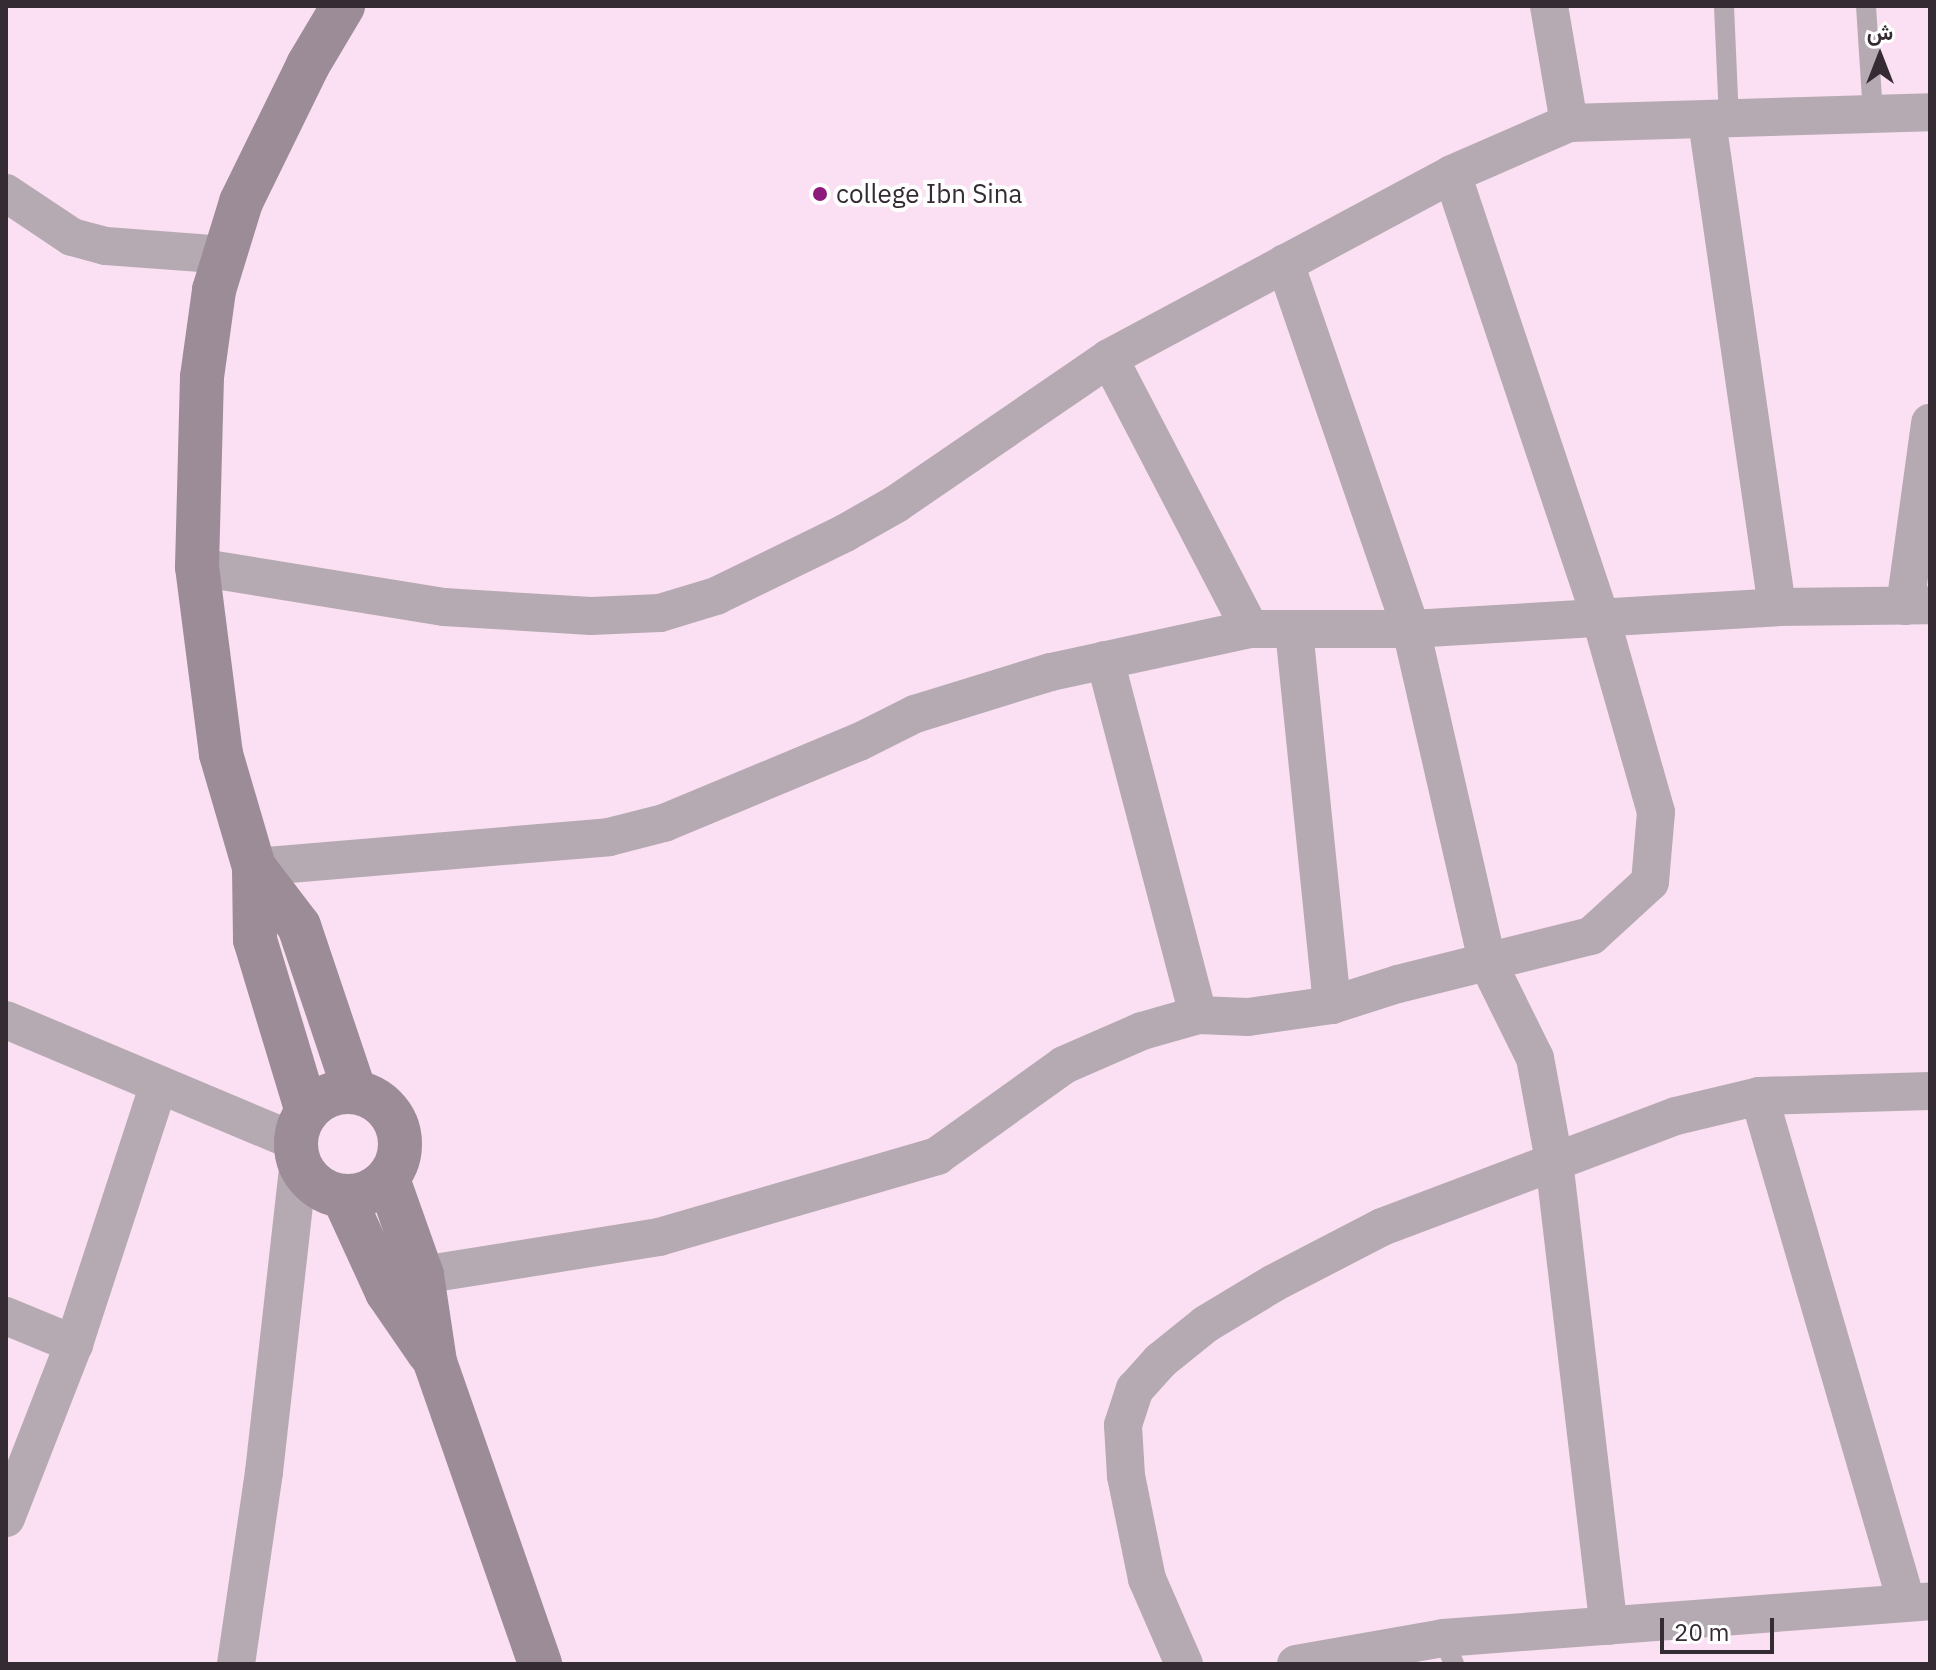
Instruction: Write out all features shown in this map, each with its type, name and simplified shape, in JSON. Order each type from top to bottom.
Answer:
[{"type":"main road","points":[[300,1139],[328,1096],[355,1092],[373,1098],[388,1109],[398,1125],[401,1144],[398,1163],[388,1179],[368,1193],[343,1196],[316,1185],[300,1139],[255,940],[254,867],[221,754],[197,567],[202,377],[214,290],[241,202],[308,65],[343,6]]},
{"type":"main road","points":[[254,867],[299,926],[355,1092]]},
{"type":"main road","points":[[388,1179],[422,1275],[435,1362],[540,1664]]},
{"type":"main road","points":[[343,1196],[387,1292],[435,1362]]},
{"type":"street","points":[[1549,6],[1569,123]]},
{"type":"street","points":[[197,567],[444,607],[591,616],[660,613],[716,596],[778,568],[896,504],[1109,358],[1452,174],[1569,123],[1930,112]]},
{"type":"street","points":[[1718,120],[1777,607]]},
{"type":"street","points":[[422,1275],[659,1237],[937,1156],[1064,1065],[1142,1031],[1198,1015],[1248,1017],[1332,1005],[1487,961],[1591,936],[1650,882],[1656,812],[1600,616],[1452,174]]},
{"type":"street","points":[[6,193],[72,237],[106,246],[225,255]]},
{"type":"street","points":[[1285,263],[1411,629],[1487,961],[1535,1058],[1554,1161],[1609,1626]]},
{"type":"street","points":[[1109,358],[1250,629]]},
{"type":"street","points":[[254,867],[609,837],[650,827],[859,742],[915,714],[1051,672],[1250,629],[1411,629],[1777,607],[1917,606],[1930,423]]},
{"type":"street","points":[[1294,630],[1332,1005]]},
{"type":"street","points":[[1105,660],[1198,1015]]},
{"type":"street","points":[[6,1020],[158,1087],[300,1139],[264,1472],[236,1664]]},
{"type":"street","points":[[6,1518],[74,1344],[158,1087]]},
{"type":"street","points":[[1184,1664],[1147,1579],[1126,1476],[1123,1425],[1135,1389],[1160,1361],[1206,1324],[1274,1283],[1382,1227],[1676,1116],[1759,1096],[1930,1091]]},
{"type":"street","points":[[1296,1664],[1449,1651],[1609,1626],[1918,1601],[1759,1096]]},
{"type":"street","points":[[6,1316],[74,1344]]},
{"type":"lane","points":[[1718,120],[1724,6]]},
{"type":"lane","points":[[1866,6],[1873,114]]},
{"type":"place","name":"college Ibn Sina","points":[[820,194]]}]
